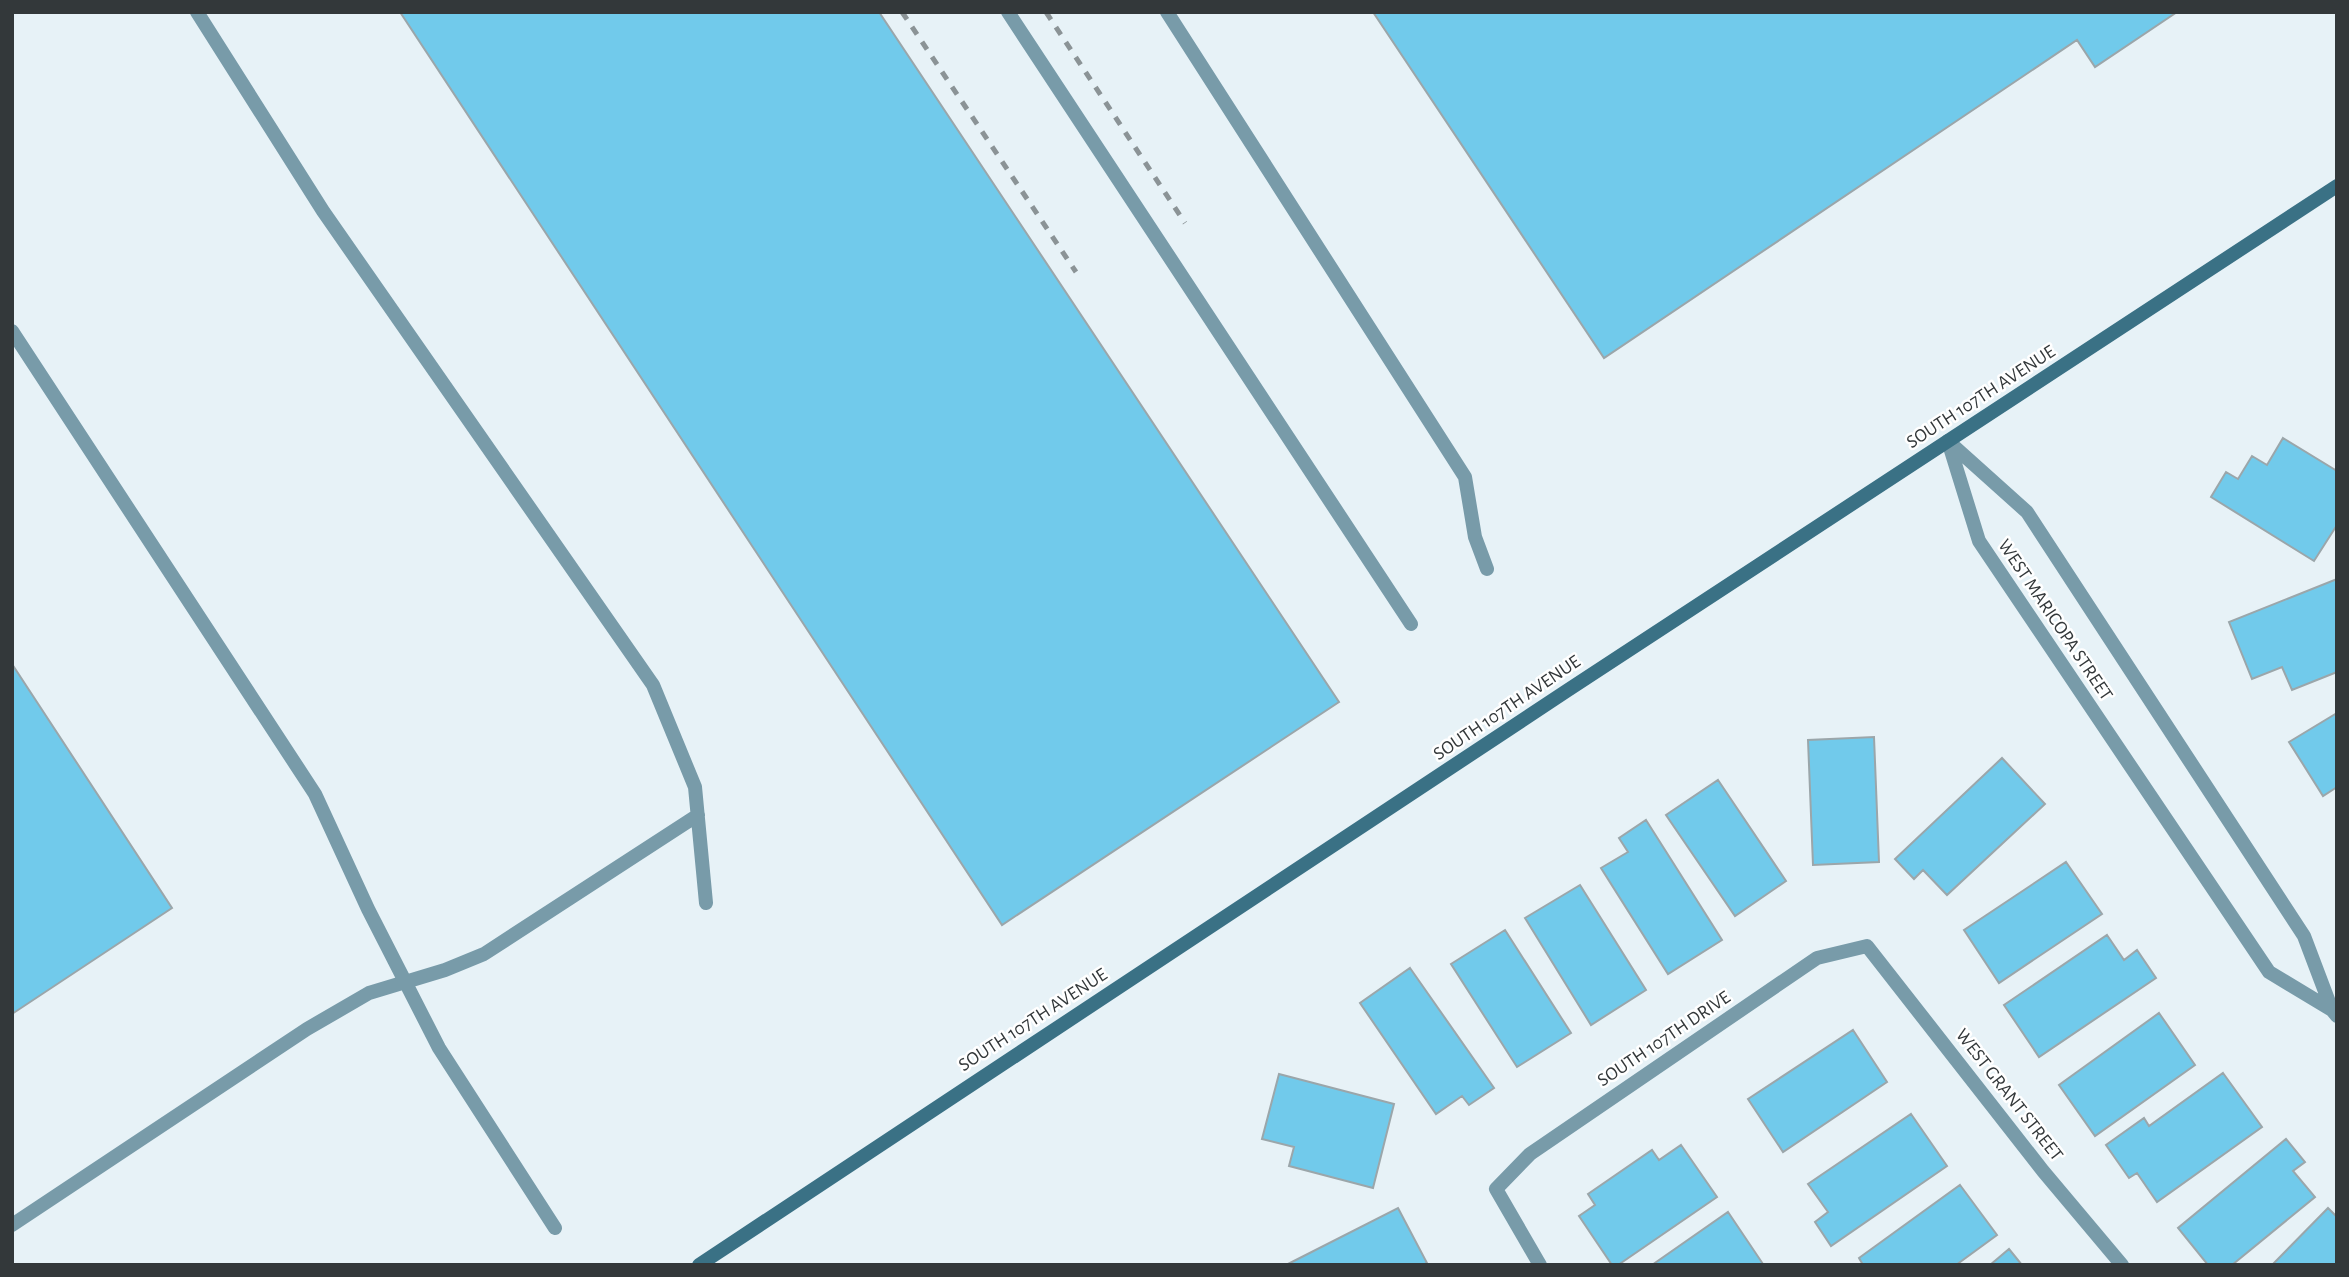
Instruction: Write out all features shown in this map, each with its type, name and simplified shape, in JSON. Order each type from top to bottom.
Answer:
[{"type":"main road","name":"SOUTH 107TH AVENUE","points":[[699,1265],[1567,690],[2337,186]]},
{"type":"street","points":[[197,12],[323,211],[653,685],[695,787],[706,903]]},
{"type":"street","points":[[1008,12],[1411,624]]},
{"type":"street","points":[[1167,12],[1465,477],[1475,537],[1487,569]]},
{"type":"street","points":[[12,331],[314,794],[439,1048],[555,1228]]},
{"type":"street","name":"WEST MARICOPA STREET","points":[[1948,441],[1979,541],[2223,904],[2269,972],[2334,1013]]},
{"type":"street","name":"WEST MARICOPA STREET","points":[[1948,441],[2027,512],[2304,936],[2334,1013]]},
{"type":"street","points":[[12,1226],[307,1029],[369,993],[445,970],[484,954],[698,815]]},
{"type":"street","name":"SOUTH 107TH DRIVE","points":[[1540,1265],[1496,1189],[1530,1154],[1817,958],[1867,946]]},
{"type":"street","name":"WEST GRANT STREET","points":[[1867,946],[2043,1171],[2122,1265]]},
{"type":"building","points":[[400,12],[879,12],[1339,702],[1002,925]]},
{"type":"building","points":[[1373,12],[2177,12],[2095,67],[2077,40],[1604,358]]},
{"type":"building","points":[[2283,438],[2337,471],[2337,525],[2314,561],[2211,497],[2226,472],[2238,479],[2252,456],[2267,465]]},
{"type":"building","points":[[2337,579],[2337,672],[2292,690],[2282,667],[2252,679],[2229,622]]},
{"type":"building","points":[[12,664],[172,908],[12,1014]]},
{"type":"building","points":[[2337,713],[2337,787],[2323,796],[2289,742]]},
{"type":"building","points":[[1874,737],[1879,862],[1813,865],[1808,740]]},
{"type":"building","points":[[2002,758],[2045,804],[1947,895],[1923,870],[1914,879],[1895,859]]},
{"type":"building","points":[[1718,780],[1786,881],[1735,916],[1666,815]]},
{"type":"building","points":[[1646,820],[1722,940],[1668,974],[1601,868],[1628,852],[1619,838]]},
{"type":"building","points":[[2066,862],[2102,914],[1999,983],[1964,930]]},
{"type":"building","points":[[1580,885],[1646,990],[1591,1025],[1525,918]]},
{"type":"building","points":[[1505,930],[1571,1033],[1517,1067],[1451,964]]},
{"type":"building","points":[[2107,935],[2124,960],[2137,950],[2156,978],[2039,1057],[2004,1005]]},
{"type":"building","points":[[1410,968],[1494,1088],[1469,1105],[1462,1096],[1436,1114],[1360,1003]]},
{"type":"building","points":[[2159,1013],[2195,1065],[2095,1136],[2059,1085]]},
{"type":"building","points":[[1853,1030],[1887,1082],[1783,1152],[1748,1099]]},
{"type":"building","points":[[2223,1073],[2262,1127],[2157,1202],[2137,1173],[2129,1178],[2106,1145],[2144,1118],[2149,1126]]},
{"type":"building","points":[[1279,1074],[1394,1104],[1373,1188],[1289,1166],[1294,1147],[1262,1139]]},
{"type":"building","points":[[1911,1114],[1947,1166],[1831,1246],[1815,1222],[1828,1212],[1808,1184]]},
{"type":"building","points":[[2286,1139],[2305,1162],[2293,1171],[2315,1197],[2232,1265],[2208,1265],[2178,1228]]},
{"type":"building","points":[[1681,1145],[1717,1197],[1618,1265],[1612,1265],[1579,1216],[1595,1205],[1588,1194],[1652,1150],[1659,1160]]},
{"type":"building","points":[[1960,1185],[1997,1235],[1956,1265],[1863,1265],[1859,1258]]},
{"type":"building","points":[[1398,1208],[1427,1263],[1286,1265]]},
{"type":"building","points":[[2328,1208],[2337,1217],[2337,1265],[2272,1265]]},
{"type":"building","points":[[1728,1212],[1763,1264],[1652,1265]]},
{"type":"building","points":[[2009,1249],[2022,1265],[1990,1265]]},
{"type":"railway","points":[[902,12],[1076,272]]},
{"type":"railway","points":[[1046,12],[1185,223]]}]
